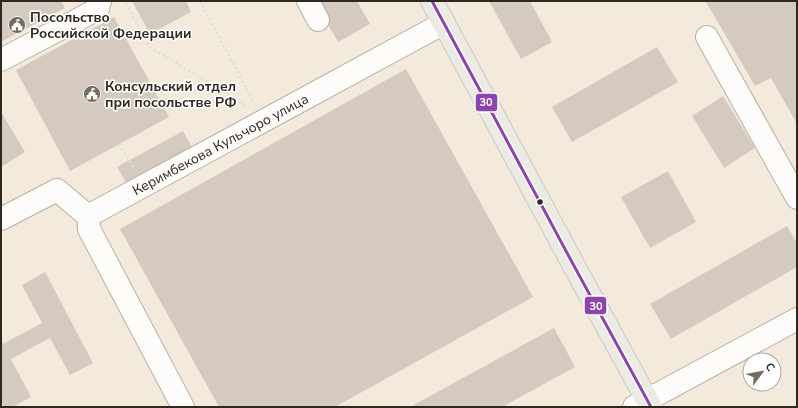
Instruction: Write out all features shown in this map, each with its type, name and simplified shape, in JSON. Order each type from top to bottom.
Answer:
[{"type":"main road","points":[[432,1],[573,264],[644,405]]},
{"type":"street","points":[[1,60],[98,9],[100,1]]},
{"type":"street","points":[[308,1],[318,20]]},
{"type":"street","name":"Керимбекова Кульчоро улица","points":[[88,216],[444,24]]},
{"type":"street","points":[[707,37],[797,198]]},
{"type":"street","points":[[1,219],[57,190],[88,216],[89,229],[183,407]]},
{"type":"street","points":[[644,405],[797,319]]},
{"type":"path","points":[[200,1],[256,106]]},
{"type":"path","points":[[126,3],[150,47],[253,109]]},
{"type":"building","name":"Посольство Российской Федерации","points":[[1,1],[61,1],[65,8],[1,42]]},
{"type":"building","points":[[132,1],[186,1],[191,12],[150,34]]},
{"type":"building","points":[[315,1],[357,1],[370,24],[338,42]]},
{"type":"building","points":[[489,1],[530,1],[552,42],[521,59]]},
{"type":"building","points":[[797,1],[797,124],[771,78],[755,86],[706,2]]},
{"type":"building","name":"Консульский отдел при посольстве РФ","points":[[114,17],[169,117],[70,171],[16,70]]},
{"type":"building","points":[[657,47],[678,82],[572,142],[552,107]]},
{"type":"building","points":[[406,69],[533,297],[335,407],[219,407],[120,229]]},
{"type":"building","points":[[723,96],[755,148],[724,168],[692,116]]},
{"type":"building","points":[[1,112],[25,152],[1,167]]},
{"type":"building","points":[[183,131],[194,151],[128,186],[117,167]]},
{"type":"building","points":[[668,171],[696,222],[650,248],[621,197]]},
{"type":"building","points":[[787,226],[797,243],[797,267],[671,339],[650,304]]},
{"type":"building","points":[[45,272],[93,363],[70,375],[50,338],[11,359],[31,397],[12,407],[4,407],[1,401],[1,339],[3,344],[42,323],[22,285]]},
{"type":"building","points":[[554,328],[575,367],[502,407],[410,407]]},
{"type":"transit line","name":"30","points":[[432,1],[651,407]]},
{"type":"place","name":"Посольство Российской Федерации","points":[[17,25]]},
{"type":"place","name":"Консульский отдел при посольстве РФ","points":[[92,94]]}]
